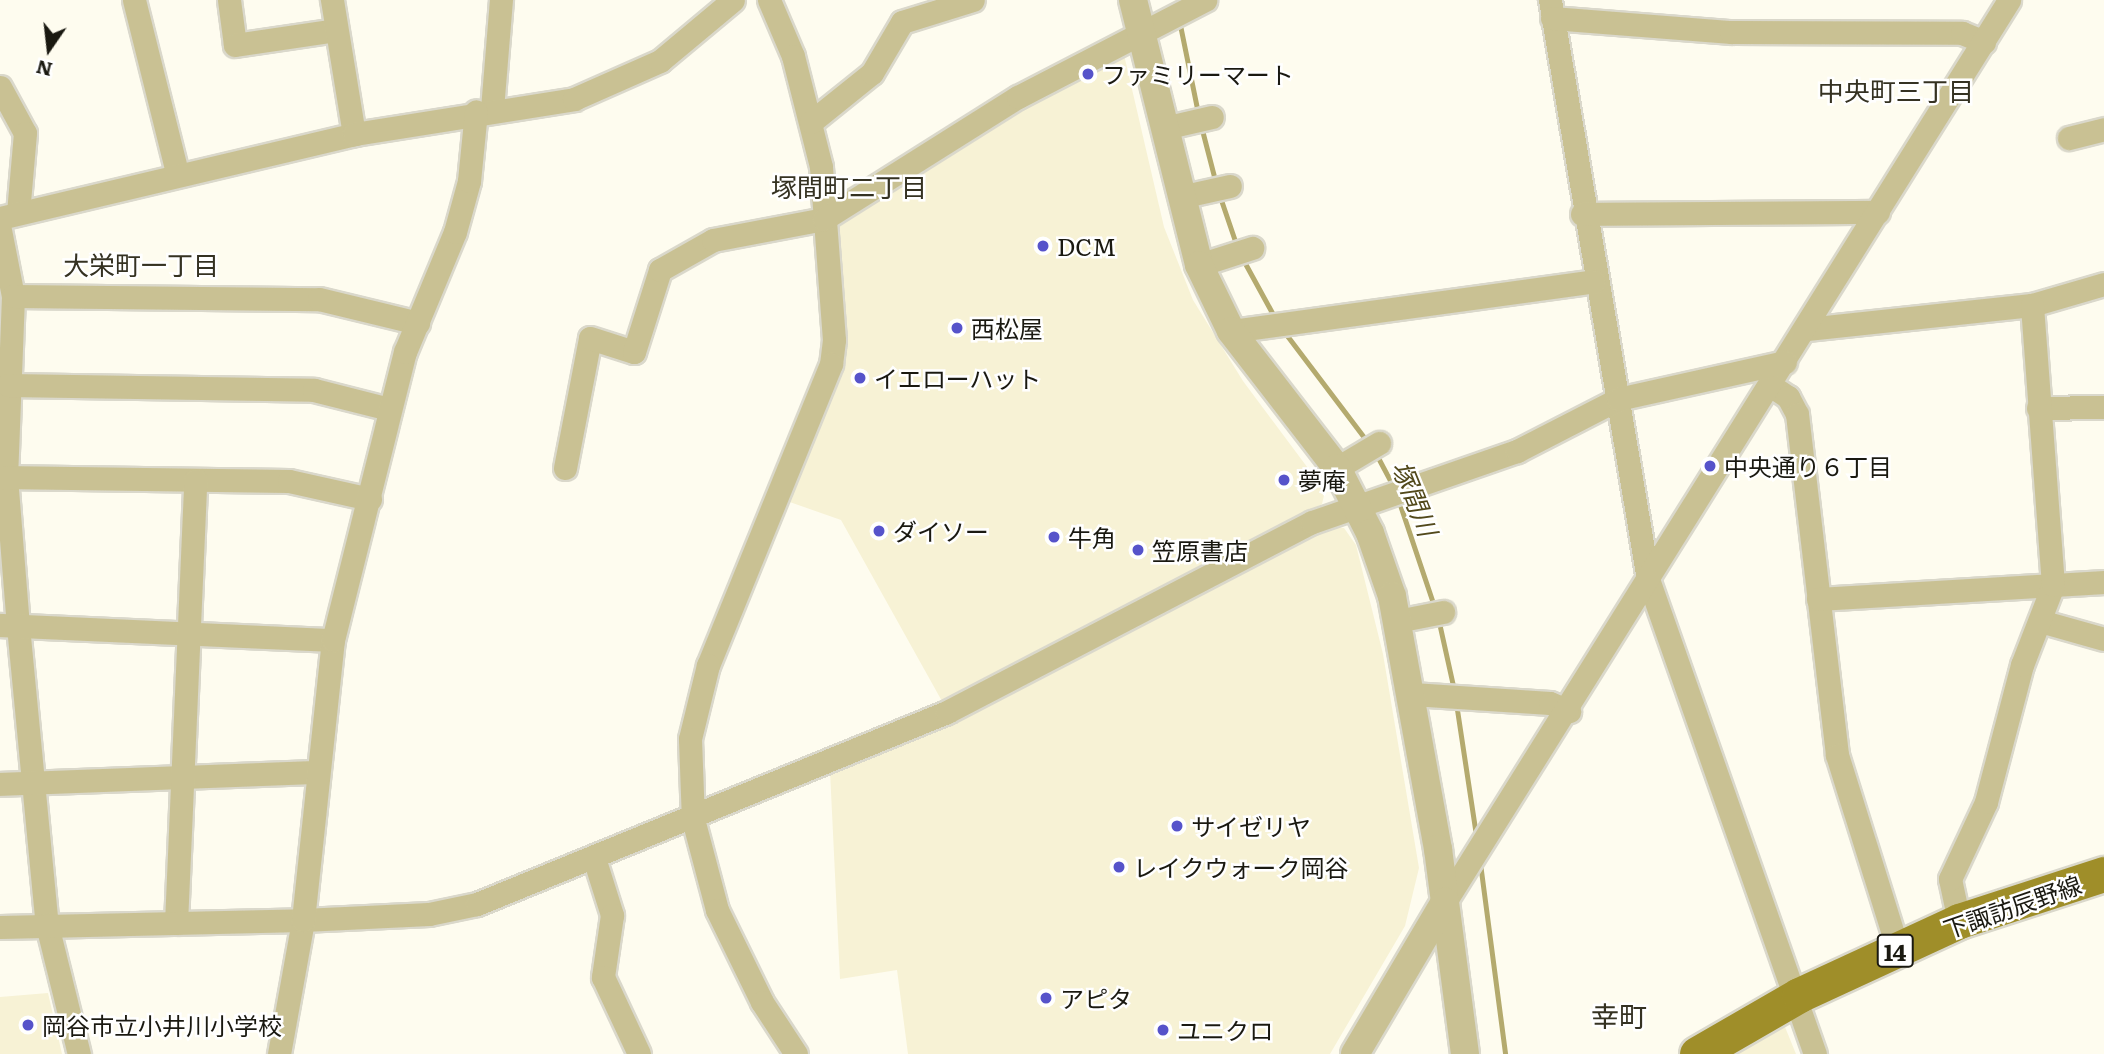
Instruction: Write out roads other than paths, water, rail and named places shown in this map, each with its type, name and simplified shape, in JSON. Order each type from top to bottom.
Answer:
[{"type":"main road","name":"下諏訪辰野線","points":[[1697,1054],[1798,995],[1959,921],[2104,874]]},
{"type":"street","points":[[134,0],[177,173]]},
{"type":"street","points":[[229,0],[235,45],[336,30]]},
{"type":"street","points":[[332,0],[354,134]]},
{"type":"street","points":[[279,1054],[303,920],[316,772],[334,640],[370,499],[389,410],[418,323],[456,232],[484,110],[501,0]]},
{"type":"street","points":[[0,87],[24,133],[9,215],[177,173],[354,134],[484,110],[574,99],[625,82],[660,61],[733,0]]},
{"type":"street","points":[[769,0],[811,122],[824,219],[831,364],[764,516],[696,701],[693,820],[717,910],[796,1054]]},
{"type":"street","points":[[811,122],[872,73],[902,22],[973,0]]},
{"type":"street","points":[[1133,0],[1140,30],[1189,123],[1199,265],[1231,331],[1347,463],[1358,508],[1421,616],[1425,694],[1445,902],[1465,1054]]},
{"type":"street","points":[[1355,1054],[1469,862],[1487,839],[1569,711],[1648,579],[1807,329],[2009,0]]},
{"type":"street","points":[[565,468],[590,338],[634,352],[660,270],[713,240],[824,219],[1018,97],[1185,8]]},
{"type":"street","points":[[1815,1054],[1798,995],[1648,579],[1618,399],[1582,214],[1551,9],[1731,32],[1962,33],[1984,42]]},
{"type":"street","points":[[2069,138],[2104,130]]},
{"type":"street","points":[[1192,195],[1230,186]]},
{"type":"street","points":[[1582,214],[1878,212]]},
{"type":"street","points":[[0,230],[13,296],[3,477],[9,625],[34,783],[47,925],[79,1054]]},
{"type":"street","points":[[1199,265],[1252,248]]},
{"type":"street","points":[[1231,331],[1261,324],[1594,281]]},
{"type":"street","points":[[1807,329],[2032,305],[2104,284]]},
{"type":"street","points":[[13,296],[319,299],[418,323]]},
{"type":"street","points":[[1959,921],[1950,879],[1986,802],[2053,585],[2032,305]]},
{"type":"street","points":[[0,927],[303,920],[429,914],[477,904],[595,861],[947,712],[1312,522],[1396,497],[1517,451],[1618,399],[1784,362]]},
{"type":"street","points":[[8,385],[314,390],[389,410]]},
{"type":"street","points":[[1770,385],[1797,414],[1837,755],[1898,950]]},
{"type":"street","points":[[2038,408],[2104,407]]},
{"type":"street","points":[[1347,463],[1379,443]]},
{"type":"street","points":[[3,477],[289,481],[370,499]]},
{"type":"street","points":[[176,923],[195,480]]},
{"type":"street","points":[[1818,599],[2104,582]]},
{"type":"street","points":[[2040,621],[2104,639]]},
{"type":"street","points":[[9,625],[334,640]]},
{"type":"street","points":[[1425,694],[1550,703],[1569,711]]},
{"type":"street","points":[[0,784],[316,772]]},
{"type":"street","points":[[595,861],[612,915],[603,977],[639,1054]]},
{"type":"waterway","name":"塚間川","points":[[1179,20],[1198,113]]},
{"type":"waterway","name":"塚間川","points":[[1201,126],[1216,184]]},
{"type":"waterway","name":"塚間川","points":[[1219,194],[1237,247]]},
{"type":"waterway","name":"塚間川","points":[[1241,256],[1275,318]]},
{"type":"waterway","name":"塚間川","points":[[1282,329],[1369,444]]},
{"type":"waterway","name":"塚間川","points":[[1375,452],[1393,486]]},
{"type":"waterway","name":"塚間川","points":[[1398,499],[1435,609]]},
{"type":"waterway","name":"塚間川","points":[[1438,618],[1454,690]]},
{"type":"waterway","name":"塚間川","points":[[1456,703],[1476,836]]},
{"type":"waterway","name":"塚間川","points":[[1480,863],[1505,1054]]},
{"type":"place","name":"ファミリーマート","points":[[1088,74]]},
{"type":"place","name":"DCM","points":[[1043,246]]},
{"type":"place","name":"西松屋","points":[[957,328]]},
{"type":"place","name":"イエローハット","points":[[860,378]]},
{"type":"place","name":"中央通り６丁目","points":[[1710,466]]},
{"type":"place","name":"夢庵","points":[[1284,480]]},
{"type":"place","name":"ダイソー","points":[[879,531]]},
{"type":"place","name":"牛角","points":[[1054,537]]},
{"type":"place","name":"笠原書店","points":[[1138,550]]},
{"type":"place","name":"サイゼリヤ","points":[[1177,826]]},
{"type":"place","name":"レイクウォーク岡谷","points":[[1119,867]]},
{"type":"place","name":"アピタ","points":[[1046,998]]},
{"type":"place","name":"岡谷市立小井川小学校","points":[[28,1025]]},
{"type":"place","name":"ユニクロ","points":[[1163,1030]]},
{"type":"district","name":"中央町三丁目","points":[[1896,90]]},
{"type":"district","name":"塚間町二丁目","points":[[849,186]]},
{"type":"district","name":"大栄町一丁目","points":[[141,264]]},
{"type":"district","name":"幸町","points":[[1619,1015]]}]
